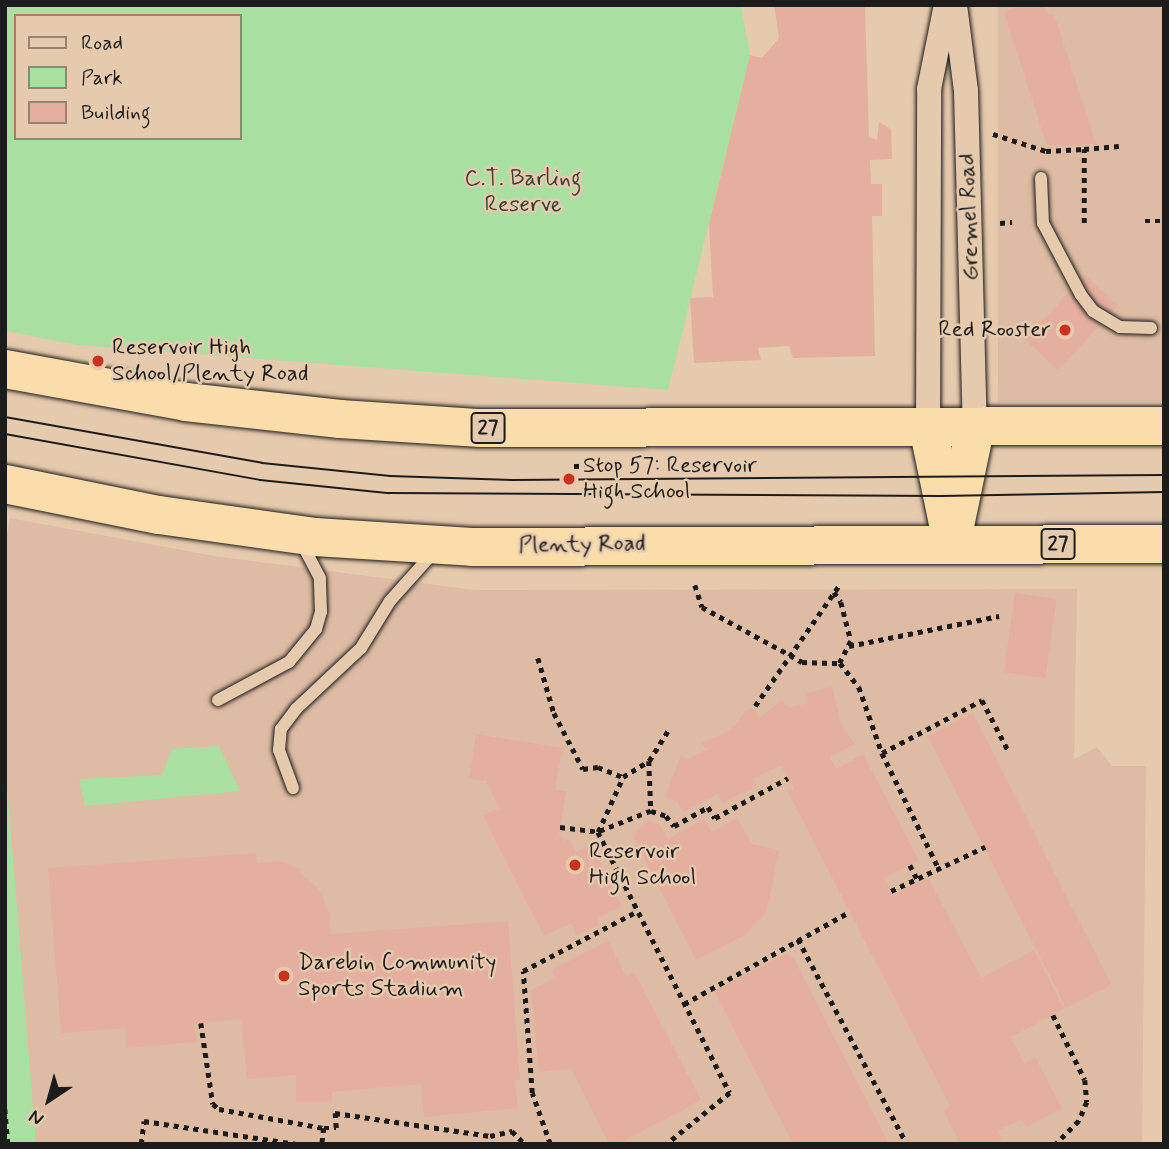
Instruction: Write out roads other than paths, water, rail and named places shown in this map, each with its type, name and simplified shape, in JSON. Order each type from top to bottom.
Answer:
[{"type":"highway","name":"27","points":[[5,369],[186,402],[352,420],[481,428],[975,429],[1164,426]]},
{"type":"highway","points":[[928,427],[952,543]]},
{"type":"highway","points":[[952,543],[975,429]]},
{"type":"highway","name":"Plenty Road","points":[[5,484],[159,515],[296,534],[440,544],[1164,544]]},
{"type":"street","name":"Gremel Road","points":[[928,427],[929,89],[946,5]]},
{"type":"street","name":"Gremel Road","points":[[955,5],[967,130],[975,429]]},
{"type":"lane","points":[[1041,177],[1043,223],[1081,295],[1111,322],[1151,328]]},
{"type":"lane","points":[[218,701],[289,662],[316,629],[321,604],[320,578],[296,534]]},
{"type":"lane","points":[[293,789],[278,738],[287,718],[353,658],[399,590],[440,544]]},
{"type":"tram line","points":[[5,417],[262,463],[390,476],[512,480],[1164,475]]},
{"type":"tram line","points":[[5,434],[260,480],[389,493],[941,496],[1164,492]]},
{"type":"place","name":"Red Rooster","points":[[1065,330]]},
{"type":"place","name":"Reservoir High School/Plenty Road","points":[[98,361]]},
{"type":"place","name":"Stop 57: Reservoir High School","points":[[569,479]]},
{"type":"place","name":"Reservoir High School","points":[[575,865]]},
{"type":"place","name":"Darebin Community Sports Stadium","points":[[284,976]]},
{"type":"park label","name":"C.T. Barling Reserve","points":[[523,192]]}]
